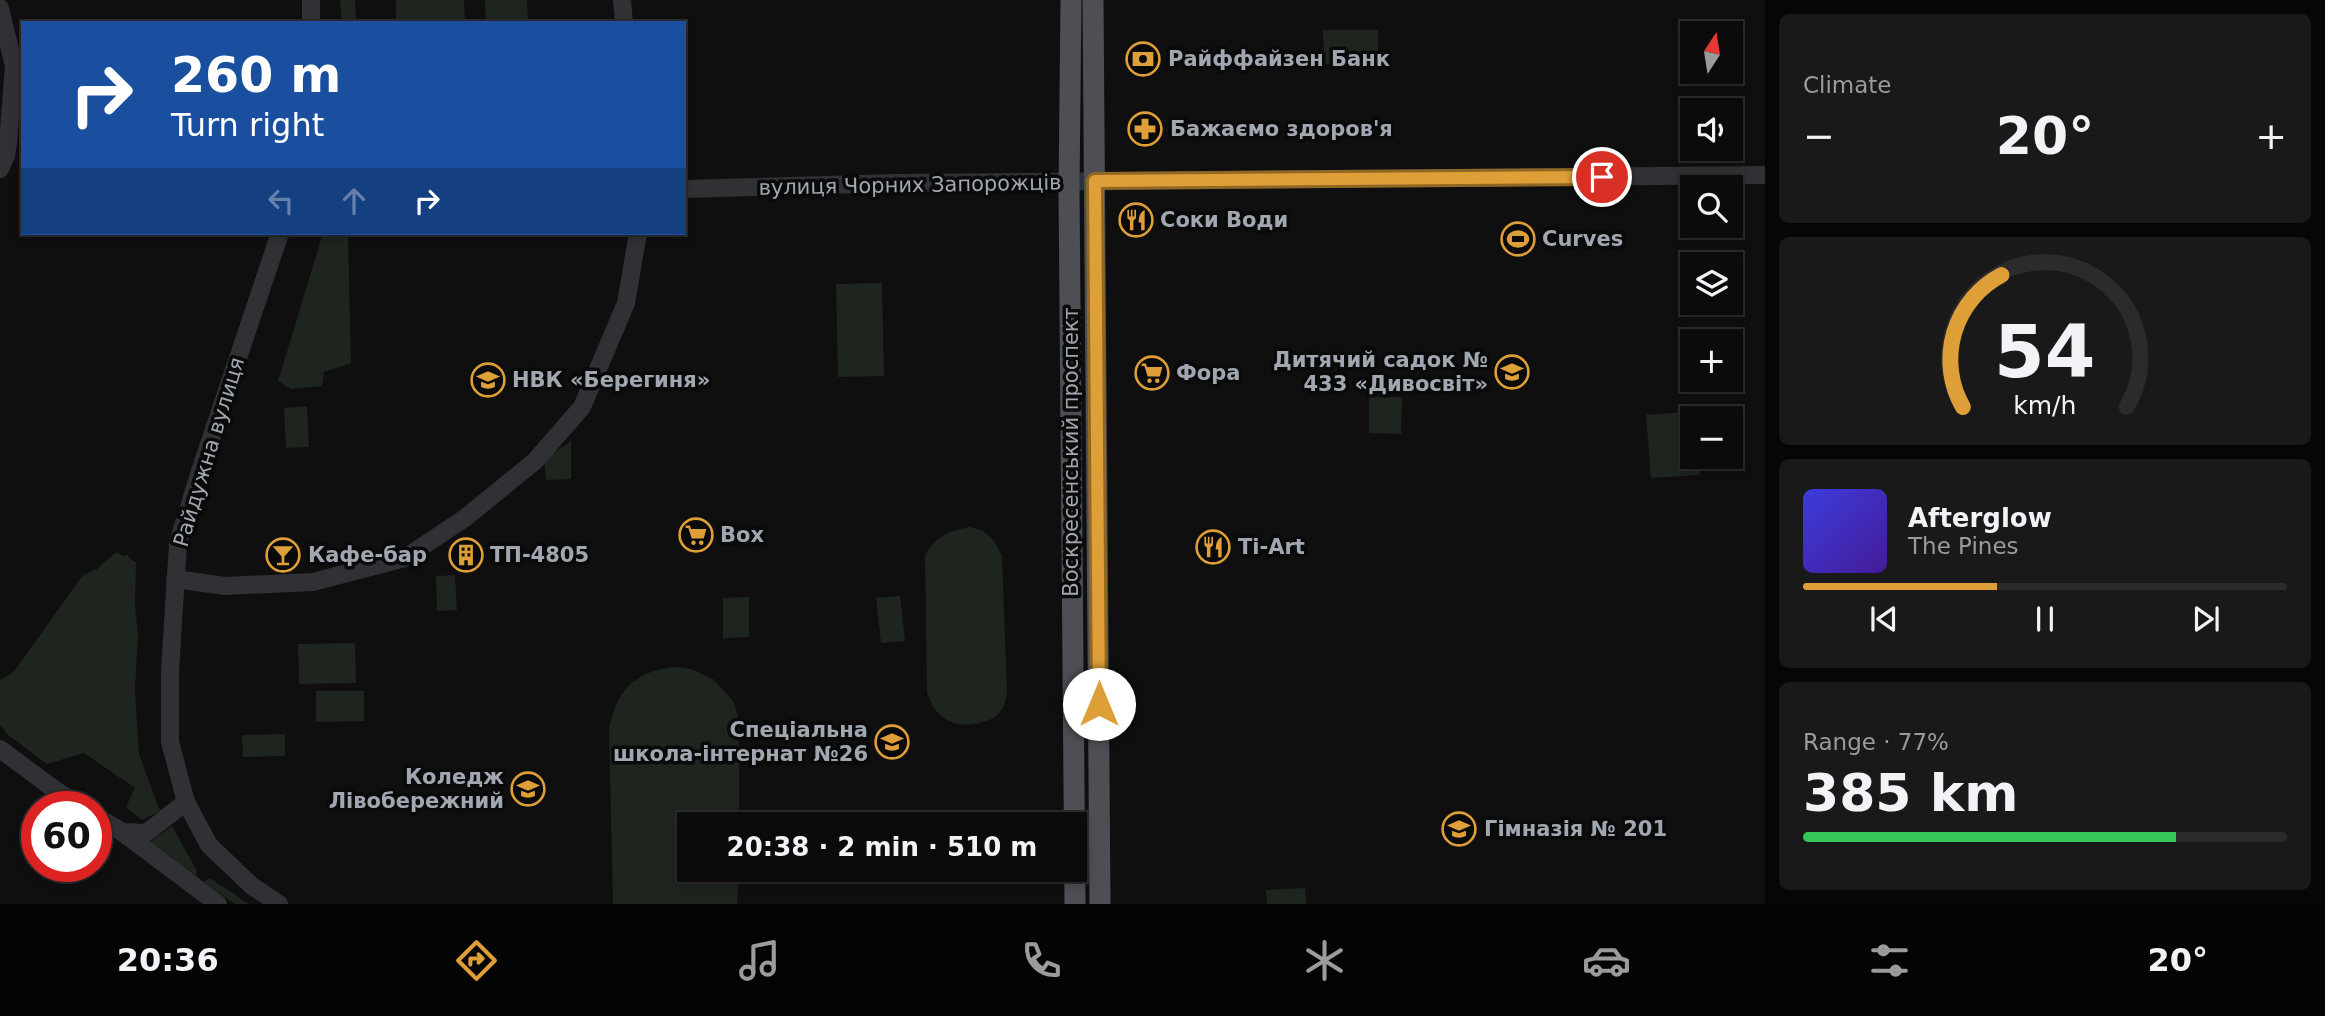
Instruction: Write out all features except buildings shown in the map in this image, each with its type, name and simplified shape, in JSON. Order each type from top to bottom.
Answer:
[{"type":"main road","name":"Воскресенський проспект","points":[[1070,0],[1075,904]]},
{"type":"main road","name":"Воскресенський проспект","points":[[1093,0],[1100,904]]},
{"type":"street","points":[[311,0],[311,21]]},
{"type":"street","points":[[622,0],[624,21]]},
{"type":"street","points":[[0,8],[14,66],[8,144],[0,169]]},
{"type":"street","name":"вулиця Чорних Запорожців","points":[[686,189],[1095,181],[1765,175]]},
{"type":"street","name":"Райдужна вулиця","points":[[279,235],[178,543],[170,671],[170,742],[186,802],[209,845],[252,886],[279,904]]},
{"type":"street","points":[[175,579],[225,586],[313,582],[405,558],[466,517],[535,461],[582,407],[626,303],[638,235]]},
{"type":"street","points":[[0,749],[59,791]]},
{"type":"street","points":[[122,832],[146,833],[186,802]]},
{"type":"street","points":[[112,826],[218,904]]},
{"type":"shaded area","points":[[340,0],[355,0],[356,21],[342,21]]},
{"type":"shaded area","points":[[396,0],[464,0],[465,21],[396,21]]},
{"type":"shaded area","points":[[485,0],[527,0],[528,21],[486,21]]},
{"type":"shaded area","points":[[1323,30],[1378,30],[1378,64],[1324,64]]},
{"type":"shaded area","points":[[322,235],[348,237],[351,363],[324,372],[322,386],[291,389],[278,381]]},
{"type":"shaded area","points":[[882,283],[884,376],[838,377],[836,284]]},
{"type":"shaded area","points":[[1369,397],[1402,397],[1401,434],[1369,433]]},
{"type":"shaded area","points":[[307,406],[309,447],[286,448],[284,408]]},
{"type":"shaded area","points":[[1680,412],[1680,469],[1699,469],[1700,475],[1651,478],[1646,415]]},
{"type":"shaded area","points":[[571,441],[571,479],[546,480],[544,460]]},
{"type":"shaded area","points":[[969,527],[990,537],[1002,556],[1007,692],[1004,706],[993,718],[979,723],[961,724],[940,714],[934,708],[927,692],[925,555],[944,535]]},
{"type":"shaded area","points":[[116,552],[123,556],[128,554],[129,558],[136,562],[135,606],[138,635],[135,689],[139,754],[160,811],[142,820],[126,807],[135,788],[84,753],[47,764],[7,734],[0,725],[0,680],[12,673],[21,662],[82,576],[97,569]]},
{"type":"shaded area","points":[[455,575],[457,610],[437,611],[436,576]]},
{"type":"shaded area","points":[[900,596],[905,641],[881,643],[876,598]]},
{"type":"shaded area","points":[[749,597],[749,637],[723,638],[723,598]]},
{"type":"shaded area","points":[[355,643],[356,683],[299,684],[298,644]]},
{"type":"shaded area","points":[[662,669],[691,669],[713,679],[733,701],[739,718],[739,812],[677,812],[677,882],[738,882],[737,904],[613,904],[609,731],[616,705],[629,685],[638,678]]},
{"type":"shaded area","points":[[316,691],[364,691],[364,721],[316,722]]},
{"type":"shaded area","points":[[285,734],[285,756],[243,757],[242,735]]},
{"type":"shaded area","points":[[172,826],[197,871],[196,876],[150,842]]},
{"type":"shaded area","points":[[210,878],[249,904],[235,904],[204,882]]},
{"type":"shaded area","points":[[1305,888],[1306,904],[1267,904],[1266,890]]},
{"type":"place","name":"Райффайзен Банк","points":[[1143,59]]},
{"type":"place","name":"Бажаємо здоров'я","points":[[1145,129]]},
{"type":"place","name":"Соки Води","points":[[1136,220]]},
{"type":"place","name":"Curves","points":[[1518,239]]},
{"type":"place","name":"Дитячий садок № 433 «Дивосвіт»","points":[[1512,372]]},
{"type":"place","name":"Фора","points":[[1152,373]]},
{"type":"place","name":"НВК «Берегиня»","points":[[488,380]]},
{"type":"place","name":"Box","points":[[696,535]]},
{"type":"place","name":"Ti-Art","points":[[1213,547]]},
{"type":"place","name":"Кафе-бар","points":[[283,555]]},
{"type":"place","name":"ТП-4805","points":[[466,555]]},
{"type":"place","name":"Спеціальна школа-інтернат №26","points":[[892,742]]},
{"type":"place","name":"Коледж Лівобережний","points":[[528,789]]},
{"type":"place","name":"Гімназія № 201","points":[[1459,829]]},
{"type":"route","points":[[1099,704],[1095,181],[1602,177]]}]
